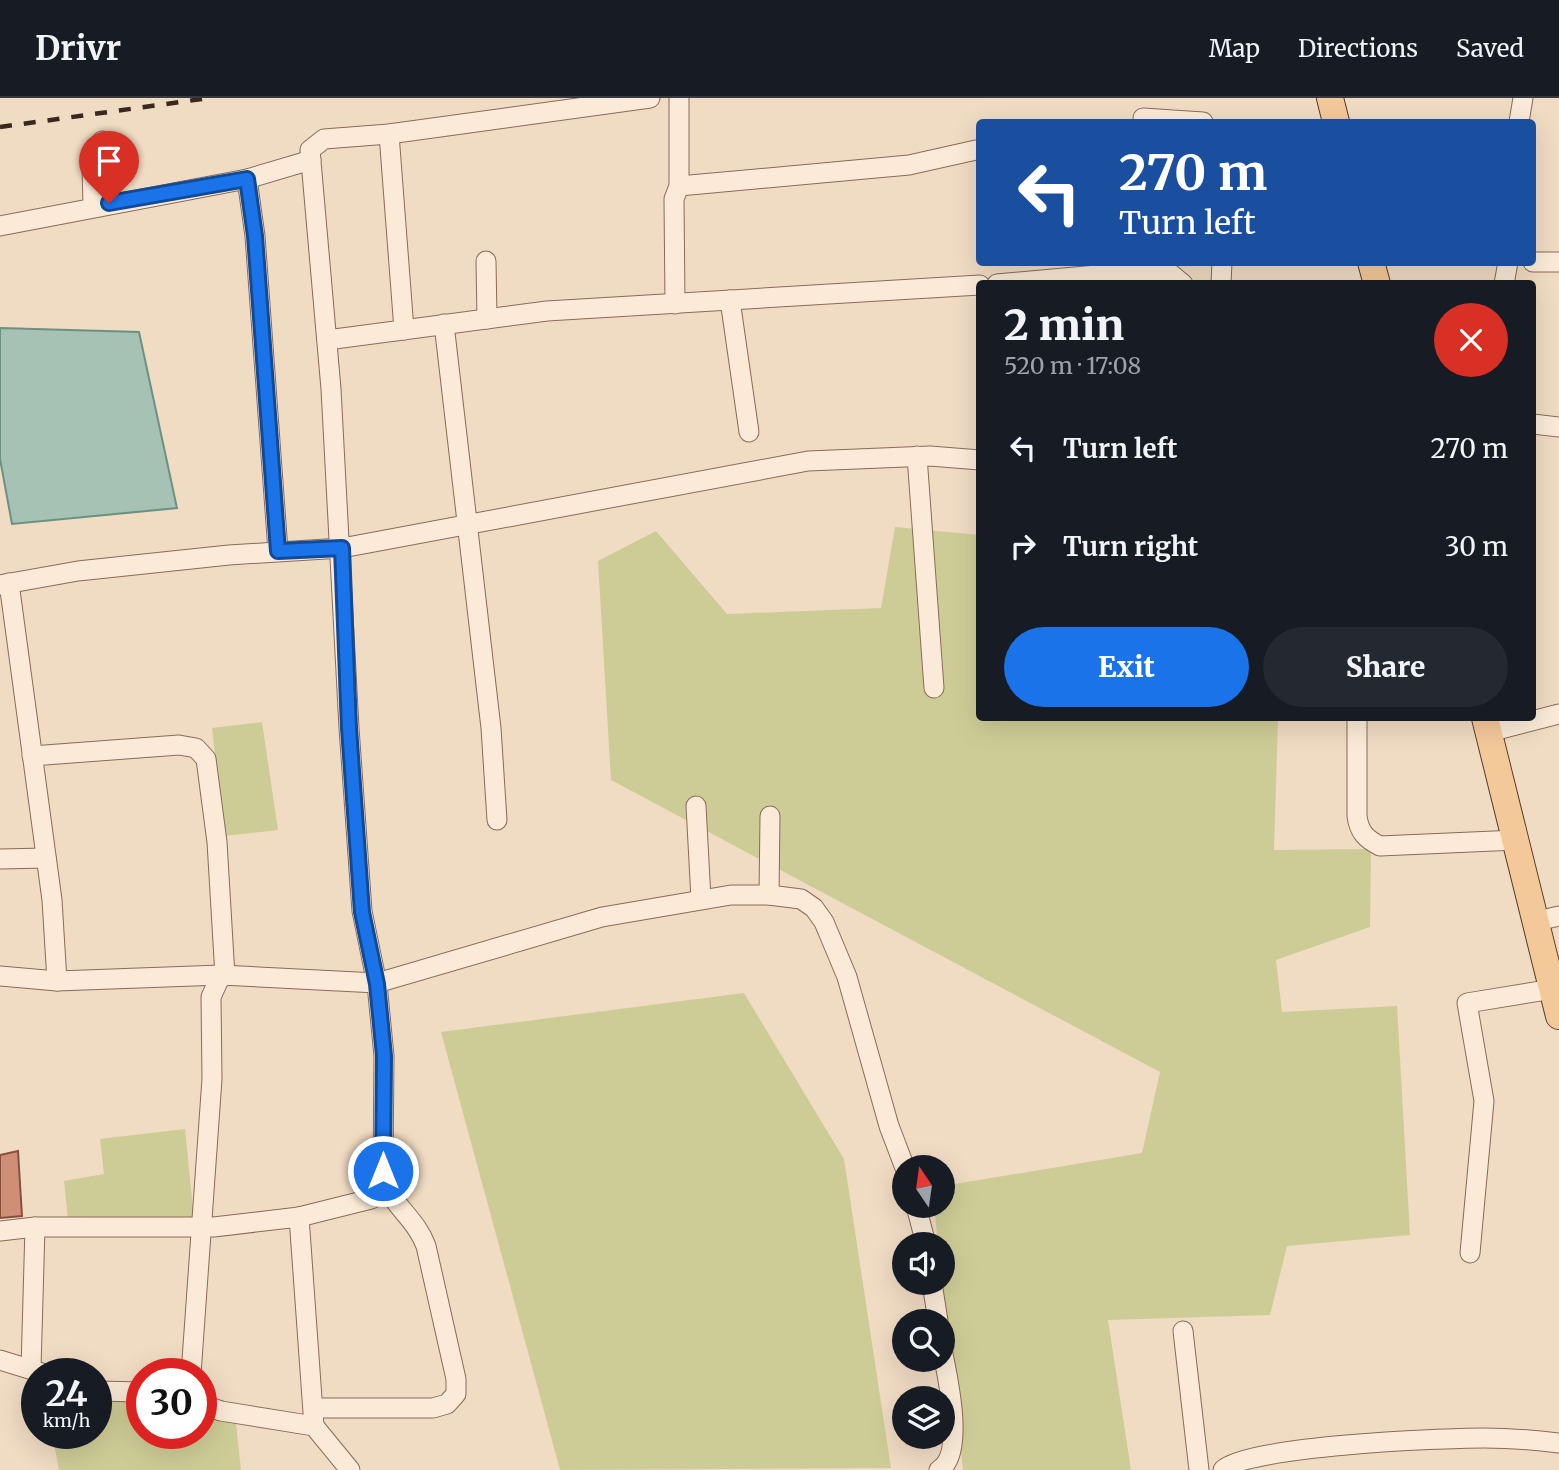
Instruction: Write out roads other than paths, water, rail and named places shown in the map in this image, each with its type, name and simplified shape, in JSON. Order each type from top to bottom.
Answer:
[{"type":"main road","points":[[1330,98],[1335,119]]},
{"type":"main road","points":[[1487,725],[1517,840],[1548,918],[1553,989],[1559,1016]]},
{"type":"street","points":[[217,1409],[228,1413],[315,1417],[433,1408],[447,1404],[456,1394],[456,1380],[426,1246],[419,1229],[386,1191],[383,1171],[384,1056],[377,984],[361,899],[349,728],[342,548],[312,146],[324,139],[390,134],[650,98]]},
{"type":"street","points":[[675,303],[674,199],[679,186],[679,98]]},
{"type":"street","points":[[1520,119],[1523,98]]},
{"type":"street","points":[[1143,118],[1158,119]]},
{"type":"street","points":[[390,134],[404,330]]},
{"type":"street","points":[[93,206],[92,165],[103,147],[102,141]]},
{"type":"street","points":[[679,186],[909,165],[975,149]]},
{"type":"street","points":[[0,226],[93,206],[247,179],[311,160]]},
{"type":"street","points":[[247,179],[255,236],[278,551]]},
{"type":"street","points":[[486,261],[487,319]]},
{"type":"street","points":[[1536,262],[1559,262]]},
{"type":"street","points":[[1020,280],[1084,269],[1176,273]]},
{"type":"street","points":[[327,341],[547,311],[976,285]]},
{"type":"street","points":[[730,300],[749,432]]},
{"type":"street","points":[[444,324],[491,728],[497,820]]},
{"type":"street","points":[[1536,424],[1559,427]]},
{"type":"street","points":[[917,456],[934,688]]},
{"type":"street","points":[[57,981],[46,858],[4,584],[78,571],[278,551],[342,548],[593,499],[808,461],[917,456],[976,460]]},
{"type":"street","points":[[1536,718],[1559,714]]},
{"type":"street","points":[[1357,721],[1357,816],[1358,825],[1369,840],[1380,846],[1517,840]]},
{"type":"street","points":[[1487,725],[1513,721]]},
{"type":"street","points":[[32,756],[179,746],[196,748],[206,759],[217,842],[223,976],[211,997],[212,1079],[204,1227],[192,1358]]},
{"type":"street","points":[[696,806],[701,899]]},
{"type":"street","points":[[769,895],[770,816]]},
{"type":"street","points":[[0,859],[46,858]]},
{"type":"street","points":[[0,976],[57,981],[223,976],[377,984],[602,917],[701,899],[769,895],[801,899],[814,908],[824,922],[847,977],[889,1126],[900,1155]]},
{"type":"street","points":[[1469,1253],[1483,1101],[1468,1003],[1553,989]]},
{"type":"street","points":[[0,1231],[35,1227],[204,1227],[299,1217],[371,1199],[386,1191]]},
{"type":"street","points":[[299,1217],[315,1417],[350,1470]]},
{"type":"street","points":[[35,1227],[37,1358]]},
{"type":"street","points":[[1184,1331],[1199,1470]]},
{"type":"street","points":[[0,1360],[21,1367]]},
{"type":"street","points":[[939,1470],[952,1453],[953,1428],[945,1372]]},
{"type":"street","points":[[1223,1470],[1243,1460],[1369,1444],[1482,1438],[1559,1443]]},
{"type":"railway","points":[[0,127],[209,98]]}]
